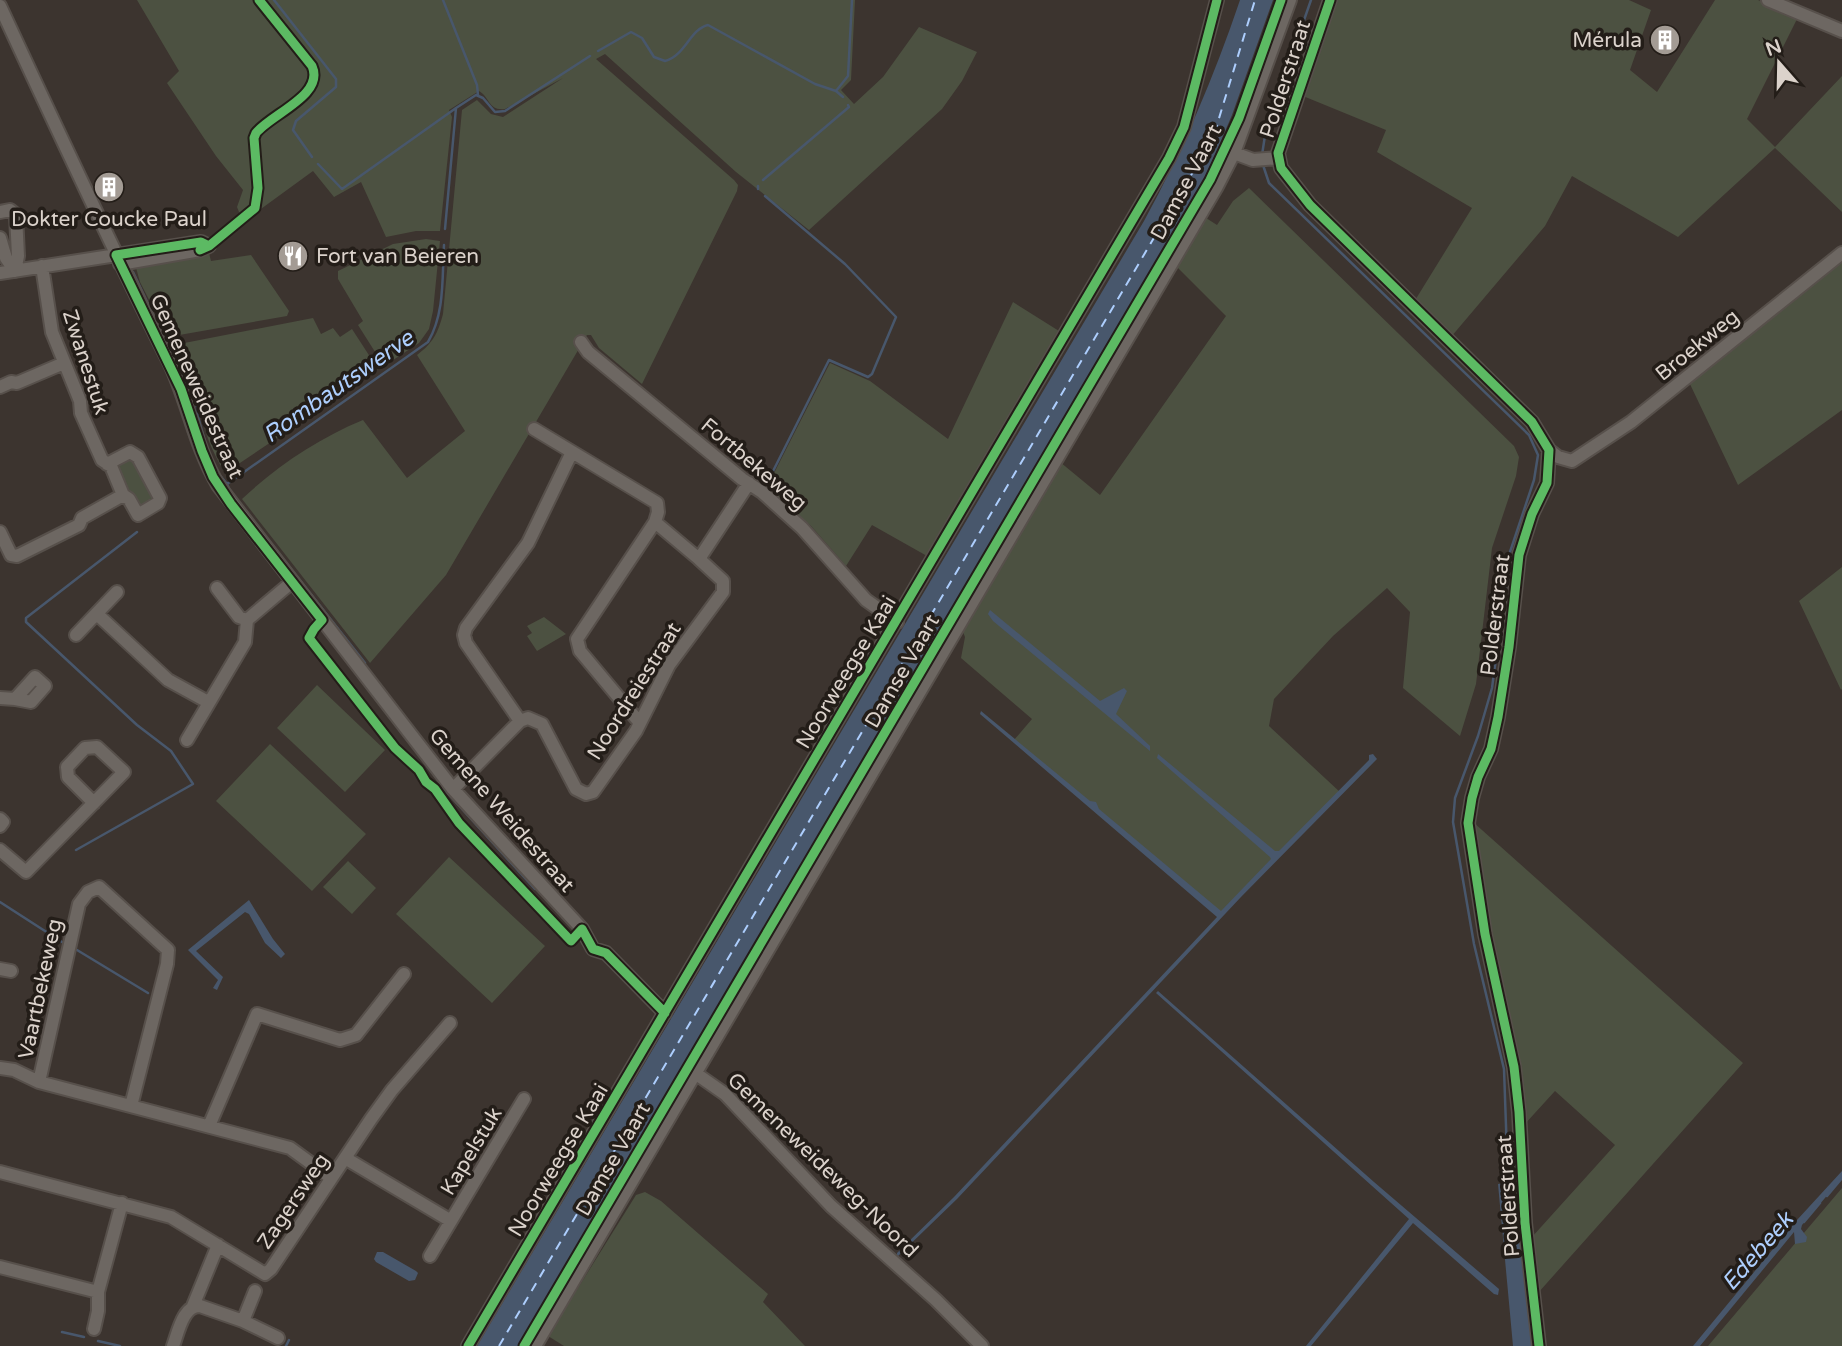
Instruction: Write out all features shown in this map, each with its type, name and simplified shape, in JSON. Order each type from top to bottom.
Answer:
[{"type":"street","name":"Noorweegse Kaai","points":[[468,1346],[1169,158],[1184,127],[1217,0]]},
{"type":"street","points":[[534,1346],[1064,448],[1234,153],[1290,0]]},
{"type":"street","name":"Polderstraat","points":[[1329,0],[1275,158],[1310,205],[1523,412],[1539,431],[1549,450],[1546,483],[1532,514],[1519,555],[1500,707],[1491,749],[1478,777],[1468,823],[1485,934],[1514,1067],[1525,1223],[1539,1346]]},
{"type":"street","points":[[1768,0],[1842,31]]},
{"type":"street","name":"Gemeneweidestraat","points":[[0,6],[181,389],[213,477],[322,620]]},
{"type":"street","points":[[1234,153],[1255,160],[1275,158]]},
{"type":"street","points":[[0,212],[9,210],[16,215],[18,256],[15,271]]},
{"type":"street","points":[[0,238],[6,258],[15,271]]},
{"type":"street","points":[[0,273],[200,250],[209,246],[201,242],[118,259]]},
{"type":"street","name":"Broekweg","points":[[1546,483],[1572,461],[1631,422],[1842,253]]},
{"type":"street","name":"Zwanestuk","points":[[42,267],[52,332],[80,401],[81,413],[102,460],[111,466],[123,495]]},
{"type":"street","name":"Fortbekeweg","points":[[581,342],[588,352],[802,528],[866,600],[897,622]]},
{"type":"street","points":[[0,387],[11,382],[17,383],[64,363]]},
{"type":"street","points":[[534,429],[657,503],[655,522],[577,639],[580,651],[640,723]]},
{"type":"street","points":[[1549,450],[1558,457],[1572,461]]},
{"type":"street","points":[[0,532],[11,555],[17,556],[79,524],[82,518],[123,495],[129,499],[138,515],[158,503],[160,498],[138,457],[130,452],[107,464]]},
{"type":"street","points":[[453,789],[520,721],[466,642],[466,628],[528,543],[572,452]]},
{"type":"street","points":[[699,559],[749,483]]},
{"type":"street","name":"Noordreiestraat","points":[[520,721],[528,719],[542,724],[576,789],[586,794],[593,792],[640,723],[669,665],[723,592],[723,582],[655,522]]},
{"type":"street","points":[[187,740],[245,642],[247,620],[292,582]]},
{"type":"street","points":[[217,588],[239,617],[247,620]]},
{"type":"street","points":[[76,635],[117,592]]},
{"type":"street","points":[[97,614],[168,680],[208,702]]},
{"type":"street","name":"Gemene Weidestraat","points":[[322,620],[453,789],[582,929],[593,949],[606,953],[665,1013]]},
{"type":"street","points":[[0,698],[15,699]]},
{"type":"street","points":[[0,850],[26,873],[94,803],[124,772],[97,747],[85,747],[67,767],[68,777],[94,803]]},
{"type":"street","points":[[0,819],[3,822],[0,826]]},
{"type":"street","name":"Vaartbekeweg","points":[[39,1082],[79,904],[88,892],[99,887],[168,950],[167,964],[131,1106]]},
{"type":"street","points":[[209,1126],[257,1014],[340,1040],[356,1035],[404,974]]},
{"type":"street","name":"Zagersweg","points":[[0,1172],[177,1220],[265,1273],[271,1269],[392,1090],[450,1023]]},
{"type":"street","name":"Vaartbekeweg","points":[[0,1068],[14,1070],[39,1082],[289,1148],[331,1178]]},
{"type":"street","name":"Gemeneweideweg-Noord","points":[[695,1073],[725,1094],[831,1206],[936,1300],[982,1346]]},
{"type":"street","name":"Kapelstuk","points":[[430,1256],[524,1100]]},
{"type":"street","name":"Kapelstuk","points":[[345,1158],[450,1222]]},
{"type":"street","points":[[94,1329],[98,1292],[122,1203]]},
{"type":"street","points":[[193,1306],[218,1245]]},
{"type":"street","points":[[0,1266],[98,1292]]},
{"type":"street","points":[[243,1321],[255,1291]]},
{"type":"street","points":[[173,1346],[187,1310],[193,1306],[243,1321],[278,1338]]},
{"type":"green space","points":[[137,0],[855,0],[851,80],[841,90],[854,104],[883,77],[919,27],[977,52],[962,81],[942,109],[809,230],[736,172],[605,54],[596,59],[734,180],[738,185],[737,191],[642,384],[599,348],[591,335],[587,335],[446,575],[370,663],[242,499],[269,475],[299,454],[330,435],[363,420],[407,478],[465,431],[417,355],[434,337],[443,314],[462,110],[477,100],[491,114],[503,117],[563,78],[505,109],[492,106],[479,91],[449,110],[452,117],[440,231],[416,231],[386,237],[361,182],[334,197],[313,171],[243,222],[237,207],[243,190],[216,156],[167,83],[179,71]]},
{"type":"green space","points":[[1332,0],[1629,0],[1651,10],[1630,70],[1657,92],[1715,0],[1758,0],[1798,17],[1747,119],[1775,147],[1842,76],[1842,212],[1775,148],[1678,237],[1572,176],[1545,226],[1451,337],[1414,302],[1472,208],[1377,152],[1386,130],[1303,96]]},
{"type":"green space","points":[[1249,188],[1514,446],[1519,457],[1516,476],[1492,548],[1476,684],[1460,736],[1403,688],[1410,612],[1387,588],[1333,636],[1274,699],[1269,726],[1341,793],[1220,914],[1014,740],[1032,719],[961,658],[965,637],[961,627],[1060,462],[1100,495],[1226,316],[1175,265],[1203,216],[1217,225],[1233,201]]},
{"type":"green space","points":[[426,239],[440,241],[429,329],[419,343],[384,366],[358,325],[363,321],[338,279],[338,271],[393,244]]},
{"type":"green space","points":[[209,253],[211,261],[251,255],[289,311],[287,316],[168,337],[140,282],[135,264]]},
{"type":"green space","points":[[1842,254],[1842,410],[1738,485],[1689,382]]},
{"type":"green space","points":[[1013,302],[1059,331],[927,556],[872,525],[846,566],[811,526],[767,487],[830,363],[870,381],[948,439]]},
{"type":"green space","points":[[313,318],[321,334],[333,328],[340,337],[352,329],[376,366],[375,372],[225,473],[204,425],[202,414],[205,394],[174,345]]},
{"type":"green space","points":[[132,457],[154,498],[143,508],[135,507],[116,466],[116,462]]},
{"type":"green space","points":[[1842,567],[1842,689],[1841,690],[1799,601]]},
{"type":"green space","points":[[544,617],[566,634],[537,651],[527,636],[532,633],[527,626]]},
{"type":"green space","points":[[317,685],[385,750],[345,792],[277,728]]},
{"type":"green space","points":[[270,744],[366,834],[312,891],[216,801]]},
{"type":"green space","points":[[1473,822],[1743,1063],[1538,1293],[1532,1237],[1615,1145],[1555,1091],[1524,1125],[1490,942]]},
{"type":"green space","points":[[449,857],[545,946],[492,1003],[396,914]]},
{"type":"green space","points":[[348,861],[376,888],[352,914],[323,887]]},
{"type":"green space","points":[[1842,1188],[1842,1346],[1708,1346]]},
{"type":"green space","points":[[645,1192],[661,1201],[768,1294],[763,1302],[805,1346],[564,1346],[548,1336],[636,1195]]},
{"type":"water","points":[[1240,0],[1273,0],[1232,115],[1206,176],[1172,236],[518,1346],[477,1346],[1144,221],[1197,113]]},
{"type":"water","points":[[990,610],[1100,701],[1124,688],[1127,691],[1116,714],[1150,746],[1150,751],[993,621],[988,614]]},
{"type":"water","points":[[981,711],[1090,801],[1096,802],[1099,809],[1221,911],[1271,859],[1157,758],[1158,754],[1275,851],[1279,851],[1369,760],[1369,755],[1373,754],[1377,759],[1241,897],[957,1199],[897,1257],[897,1253],[954,1197],[1217,917],[980,714]]},
{"type":"water","points":[[249,900],[285,954],[281,958],[265,943],[249,914],[245,912],[196,951],[223,977],[217,990],[213,988],[218,980],[188,950]]},
{"type":"water","points":[[1158,991],[1499,1289],[1498,1295],[1413,1223],[1311,1346],[1306,1346],[1409,1219],[1156,993]]},
{"type":"water","points":[[1842,1171],[1842,1178],[1802,1225],[1801,1229],[1807,1237],[1806,1242],[1795,1244],[1794,1232],[1700,1346],[1693,1346],[1797,1220]]},
{"type":"water","points":[[1517,1181],[1534,1346],[1513,1346],[1498,1184]]},
{"type":"water","points":[[377,1252],[383,1252],[416,1271],[418,1273],[415,1280],[409,1281],[376,1262],[374,1259]]},
{"type":"waterway","points":[[274,0],[336,79],[336,87],[296,121],[293,130],[312,157]]},
{"type":"waterway","points":[[443,0],[477,85],[478,95]]},
{"type":"waterway","name":"Rombautswerve","points":[[598,51],[631,32],[642,38],[654,57],[665,61],[678,54],[696,32],[708,25],[815,84],[836,91],[848,76],[852,0]]},
{"type":"waterway","points":[[1262,155],[1266,129],[1311,0]]},
{"type":"waterway","name":"Rombautswerve","points":[[445,229],[456,108],[476,95],[483,98],[495,112],[505,111],[590,56]]},
{"type":"waterway","points":[[836,91],[843,97]]},
{"type":"waterway","points":[[763,180],[849,107],[848,105]]},
{"type":"waterway","points":[[318,164],[342,189],[456,108]]},
{"type":"waterway","points":[[1263,165],[1269,183],[1529,435],[1538,455],[1534,480],[1510,552],[1492,688],[1455,798],[1453,822],[1474,944],[1504,1069],[1508,1183]]},
{"type":"waterway","points":[[764,489],[829,360],[868,377],[872,374],[896,317],[845,264],[765,196]]},
{"type":"waterway","name":"Rombautswerve","points":[[231,493],[227,484],[428,342],[440,307],[444,245]]},
{"type":"waterway","points":[[133,272],[163,336]]},
{"type":"waterway","points":[[169,349],[195,390],[198,417],[206,445]]},
{"type":"waterway","points":[[218,473],[227,484]]},
{"type":"waterway","name":"Rombautswerve","points":[[254,522],[365,663]]},
{"type":"waterway","points":[[76,850],[193,784],[171,751],[137,725],[26,622],[26,618],[137,532]]},
{"type":"waterway","name":"Rombautswerve","points":[[430,769],[436,777]]},
{"type":"waterway","name":"Rombautswerve","points":[[443,788],[535,889]]},
{"type":"waterway","points":[[0,902],[62,942]]},
{"type":"waterway","points":[[77,950],[148,993]]},
{"type":"waterway","name":"Edebeek","points":[[1827,1196],[1842,1178]]},
{"type":"waterway","name":"Edebeek","points":[[1804,1222],[1820,1203]]},
{"type":"waterway","points":[[62,1332],[84,1337]]},
{"type":"waterway","points":[[286,1346],[289,1340]]},
{"type":"waterway","points":[[98,1341],[120,1346]]},
{"type":"ferry route","points":[[499,1346],[1213,138],[1255,0]]},
{"type":"cycle path","points":[[200,250],[209,246],[255,208],[258,188],[254,138],[256,133],[304,95],[314,76],[312,66],[259,0]]},
{"type":"cycle path","name":"Damse Vaart","points":[[468,1346],[1169,158],[1184,127],[1217,0]]},
{"type":"cycle path","name":"Damse Vaart","points":[[524,1346],[1210,180],[1239,118],[1281,0]]},
{"type":"cycle path","points":[[1330,0],[1278,153],[1281,168],[1310,205],[1532,422],[1549,450],[1547,483],[1532,514],[1519,555],[1498,717],[1491,749],[1472,798],[1468,823],[1485,934],[1514,1067],[1525,1223],[1539,1346]]},
{"type":"cycle path","points":[[209,246],[201,242],[116,255],[181,389],[213,477],[322,620],[309,638],[395,748],[419,770],[459,823],[571,941],[582,929],[593,949],[606,953],[665,1013]]},
{"type":"place","name":"Mérula","points":[[1665,40]]},
{"type":"place","name":"Dokter Coucke Paul","points":[[109,187]]},
{"type":"place","name":"Fort van Beieren","points":[[293,256]]}]
